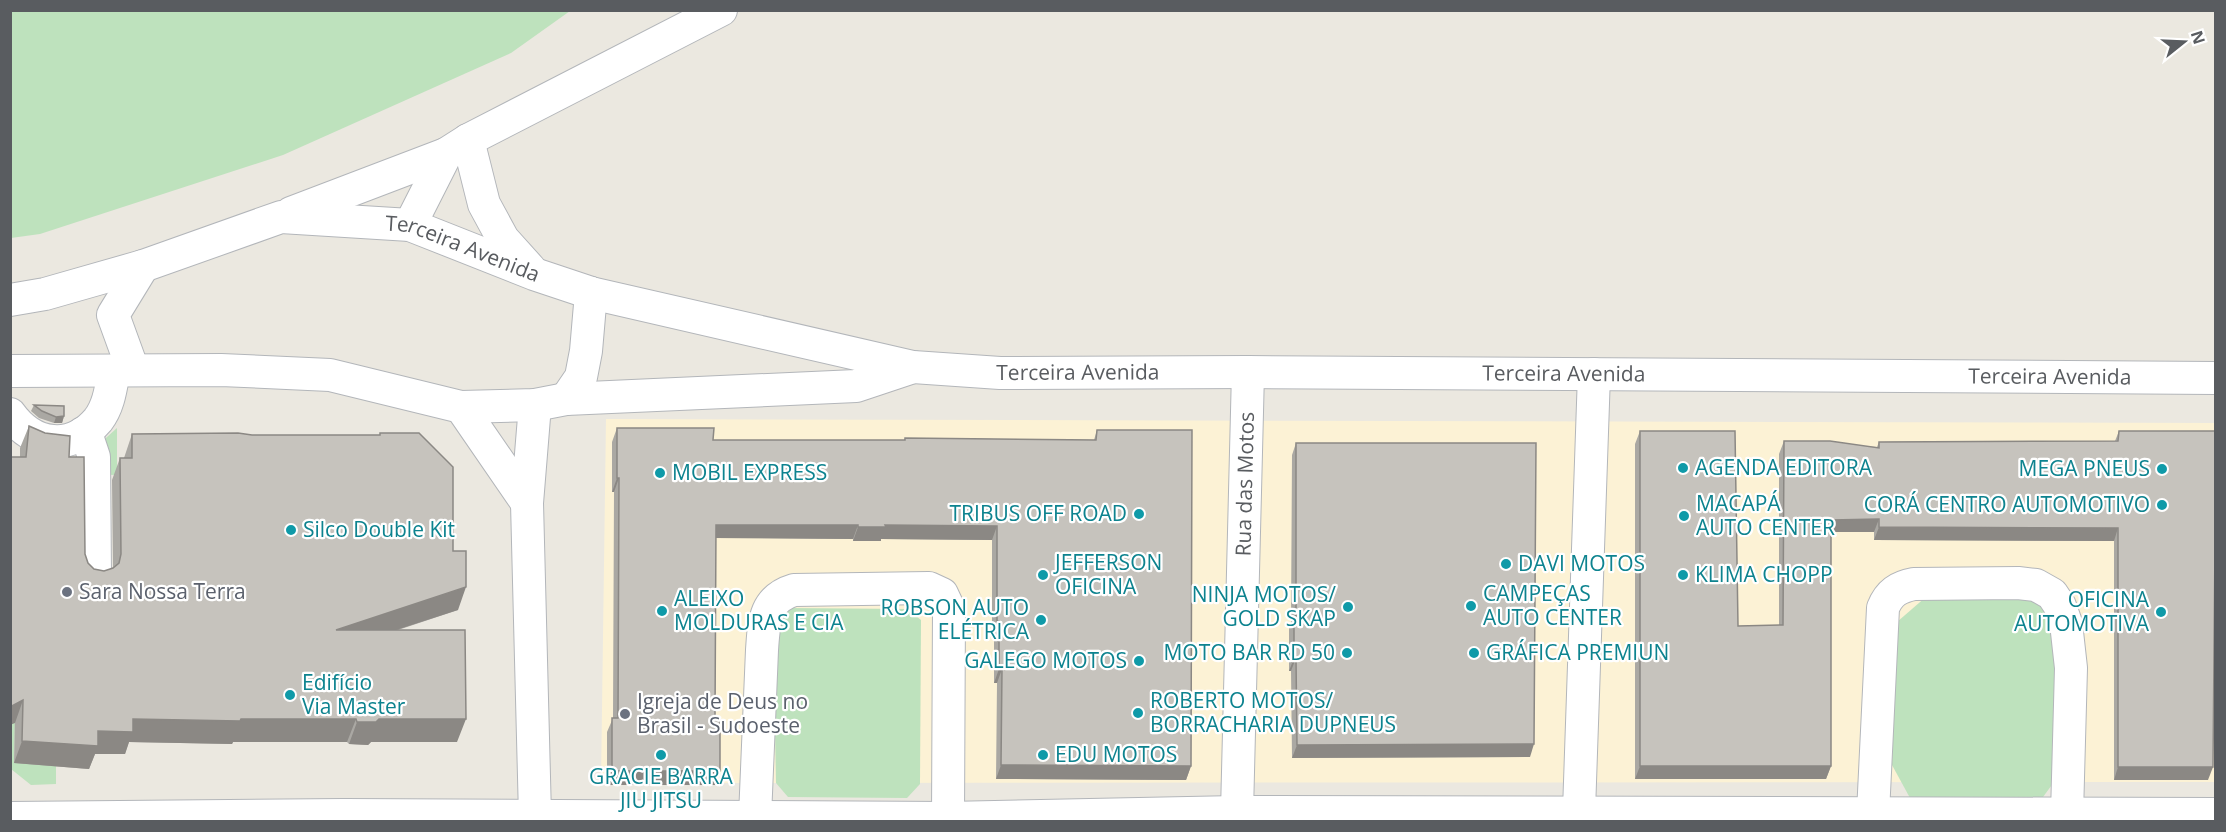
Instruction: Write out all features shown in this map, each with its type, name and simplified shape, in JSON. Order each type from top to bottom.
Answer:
[{"type":"street","points":[[281,217],[457,147],[721,10]]},
{"type":"street","points":[[410,225],[457,147]]},
{"type":"street","points":[[457,147],[503,239],[534,274]]},
{"type":"street","name":"Terceira Avenida","points":[[10,300],[45,294],[143,266],[281,217],[410,225],[534,274],[591,293],[913,367],[1000,373],[1248,372],[2216,378]]},
{"type":"street","points":[[10,414],[19,427],[35,438],[55,441],[69,439],[82,433],[98,419],[123,370],[113,315],[143,266]]},
{"type":"street","points":[[566,399],[581,377],[586,351],[591,293]]},
{"type":"street","name":"Terceira Avenida","points":[[10,371],[221,370],[330,375],[461,407],[535,405],[566,399],[856,386],[913,367]]},
{"type":"street","name":"Rua das Motos","points":[[1238,812],[1248,372]]},
{"type":"street","points":[[1579,812],[1594,374]]},
{"type":"street","points":[[535,405],[527,503],[535,816]]},
{"type":"street","points":[[461,407],[527,503]]},
{"type":"street","points":[[82,433],[89,442],[94,457],[95,576]]},
{"type":"street","points":[[1873,813],[1883,608],[1887,598],[1903,586],[1914,584],[2018,583],[2036,585],[2052,594],[2060,606],[2066,623],[2071,668],[2067,814]]},
{"type":"street","points":[[755,816],[762,650],[764,628],[772,602],[782,594],[794,590],[929,588],[942,594],[949,609],[948,818]]},
{"type":"street","points":[[10,818],[332,815],[948,818],[1238,812],[1873,813],[1908,817],[2216,814]]},
{"type":"shaded area","points":[[606,419],[2215,423],[2215,782],[601,783]]},
{"type":"green space","points":[[10,11],[570,11],[511,53],[283,155],[40,234],[11,238]]},
{"type":"green space","points":[[117,428],[117,475],[66,474]]},
{"type":"green space","points":[[2044,595],[2060,630],[2057,778],[2043,797],[1910,798],[1892,765],[1897,622],[1927,596]]},
{"type":"green space","points":[[788,608],[907,609],[921,620],[920,784],[907,798],[788,797],[776,783],[773,626]]},
{"type":"green space","points":[[15,722],[14,761],[56,763],[56,784],[31,785],[11,769],[10,723]]},
{"type":"building","points":[[34,405],[64,406],[64,416],[56,417]]},
{"type":"building","points":[[29,426],[45,433],[70,436],[69,457],[84,457],[85,554],[88,563],[94,569],[104,571],[119,563],[121,554],[120,458],[132,458],[132,434],[380,435],[380,433],[419,433],[453,467],[453,551],[466,551],[466,587],[336,630],[465,630],[466,719],[379,719],[376,722],[357,722],[356,719],[241,719],[240,721],[133,719],[133,732],[98,731],[98,746],[22,741],[23,700],[10,707],[10,457],[26,457]]},
{"type":"building","points":[[617,428],[714,428],[713,440],[905,440],[905,438],[1096,440],[1097,430],[1192,430],[1191,766],[1001,765],[1002,669],[999,669],[999,621],[997,621],[997,526],[716,525],[715,718],[720,718],[720,771],[612,771],[612,718],[618,718],[619,478],[617,478]]},
{"type":"building","points":[[1640,431],[1735,431],[1738,626],[1783,625],[1784,441],[1830,441],[1879,448],[1879,442],[2118,441],[2119,431],[2216,431],[2213,767],[2118,767],[2118,528],[1879,527],[1879,519],[1831,520],[1831,766],[1640,766]]},
{"type":"building","points":[[1296,443],[1536,443],[1534,744],[1297,745],[1296,658],[1294,658]]},
{"type":"place","name":"AGENDA EDITORA","points":[[1683,468]]},
{"type":"place","name":"MEGA PNEUS","points":[[2162,469]]},
{"type":"place","name":"MOBIL EXPRESS","points":[[660,473]]},
{"type":"place","name":"CORÁ CENTRO AUTOMOTIVO","points":[[2162,505]]},
{"type":"place","name":"TRIBUS OFF ROAD","points":[[1139,514]]},
{"type":"place","name":"MACAPÁ AUTO CENTER","points":[[1684,516]]},
{"type":"place","name":"Silco Double Kit","points":[[291,530]]},
{"type":"place","name":"DAVI MOTOS","points":[[1506,564]]},
{"type":"place","name":"JEFFERSON OFICINA","points":[[1043,575]]},
{"type":"place","name":"KLIMA CHOPP","points":[[1683,575]]},
{"type":"place","name":"Sara Nossa Terra","points":[[67,592]]},
{"type":"place","name":"CAMPEÇAS AUTO CENTER","points":[[1471,606]]},
{"type":"place","name":"NINJA MOTOS/ GOLD SKAP","points":[[1348,607]]},
{"type":"place","name":"ALEIXO MOLDURAS E CIA","points":[[662,611]]},
{"type":"place","name":"OFICINA AUTOMOTIVA","points":[[2161,612]]},
{"type":"place","name":"ROBSON AUTO ELÉTRICA","points":[[1041,620]]},
{"type":"place","name":"MOTO BAR RD 50","points":[[1347,653]]},
{"type":"place","name":"GRÁFICA PREMIUN","points":[[1474,653]]},
{"type":"place","name":"GALEGO MOTOS","points":[[1139,661]]},
{"type":"place","name":"Edifício Via Master","points":[[290,695]]},
{"type":"place","name":"ROBERTO MOTOS/ BORRACHARIA DUPNEUS","points":[[1138,713]]},
{"type":"place","name":"Igreja de Deus no Brasil - Sudoeste","points":[[625,714]]},
{"type":"place","name":"GRACIE BARRA JIU JITSU","points":[[661,755]]},
{"type":"place","name":"EDU MOTOS","points":[[1043,755]]}]
